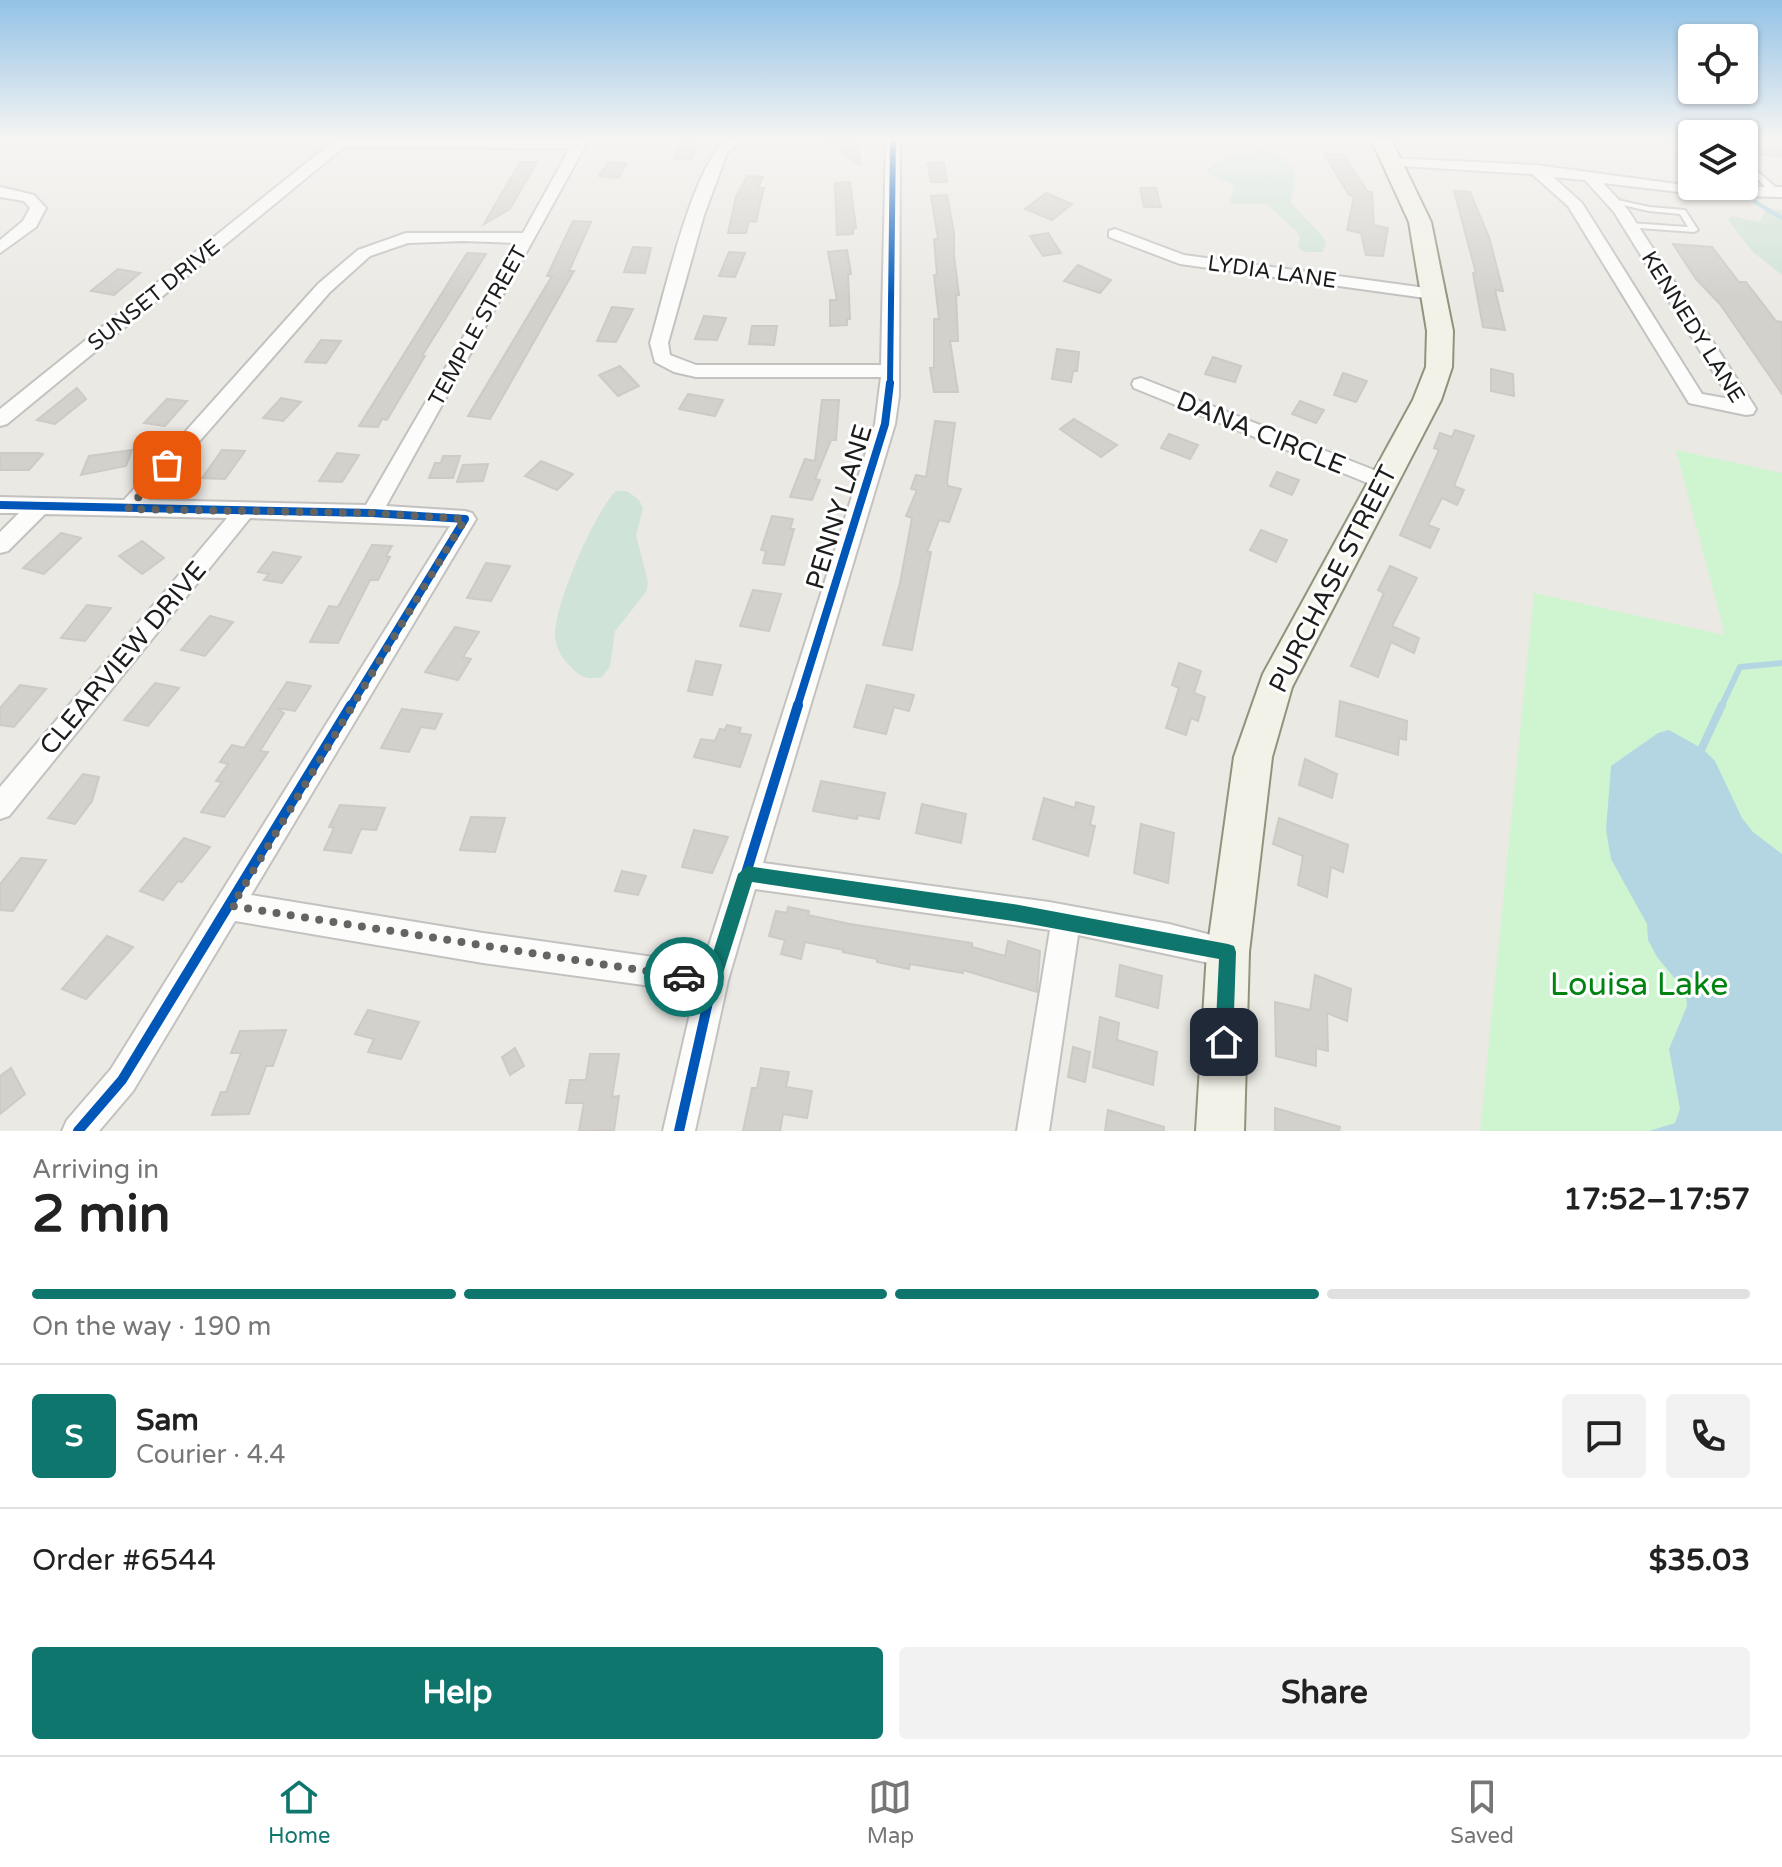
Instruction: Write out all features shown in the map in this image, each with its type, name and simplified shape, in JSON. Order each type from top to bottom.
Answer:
[{"type":"main road","name":"PURCHASE STREET","points":[[1220,1131],[1228,952],[1253,757],[1275,685],[1427,400],[1439,367],[1440,331],[1420,222],[1406,192]]},
{"type":"street","points":[[0,192],[29,198],[38,208],[30,224],[0,248]]},
{"type":"street","name":"SUNSET DRIVE","points":[[0,419],[280,192]]},
{"type":"street","name":"TEMPLE STREET","points":[[372,513],[553,192]]},
{"type":"street","points":[[705,192],[659,343],[661,358],[680,368],[696,371],[889,371]]},
{"type":"street","name":"PENNY LANE","points":[[679,1131],[713,980],[885,424],[892,192]]},
{"type":"street","name":"KENNEDY LANE","points":[[1559,192],[1581,213],[1696,399],[1746,409],[1629,225],[1604,192]]},
{"type":"street","name":"LYDIA LANE","points":[[1115,234],[1194,261],[1433,294]]},
{"type":"street","points":[[128,509],[324,288],[364,253],[406,238],[527,238]]},
{"type":"street","name":"DANA CIRCLE","points":[[1141,384],[1382,481]]},
{"type":"street","points":[[0,505],[246,509],[465,519],[232,906],[122,1080],[78,1131]]},
{"type":"street","points":[[0,545],[40,506]]},
{"type":"street","name":"CLEARVIEW DRIVE","points":[[0,807],[246,509]]},
{"type":"street","points":[[747,874],[1066,921],[1228,952]]},
{"type":"street","points":[[232,906],[483,948],[713,980]]},
{"type":"street","points":[[1033,1131],[1066,921]]},
{"type":"lane","points":[[1612,200],[1649,209],[1682,212],[1694,230],[1629,225]]},
{"type":"green space","points":[[1233,192],[1293,192],[1291,203],[1326,242],[1323,252],[1305,252],[1298,247],[1300,237],[1297,232],[1266,204],[1231,204]]},
{"type":"green space","points":[[1765,210],[1782,210],[1782,275],[1753,252],[1728,220],[1731,216],[1760,222]]},
{"type":"green space","name":"Louisa Lake","points":[[1676,450],[1782,473],[1782,1131],[1480,1131],[1534,593],[1725,635]]},
{"type":"green space","points":[[616,491],[627,491],[639,500],[643,508],[636,535],[648,582],[646,592],[615,631],[610,666],[602,677],[588,678],[574,670],[559,651],[555,638],[557,619],[587,537]]},
{"type":"water","name":"Louisa Lake","points":[[1669,730],[1703,749],[1715,761],[1742,818],[1753,832],[1782,854],[1782,1131],[1649,1131],[1675,1123],[1680,1109],[1669,1049],[1687,1006],[1686,992],[1657,957],[1648,940],[1647,924],[1611,859],[1606,830],[1611,766],[1658,733]]},
{"type":"building","points":[[503,192],[520,192],[510,209],[484,224]]},
{"type":"building","points":[[739,192],[763,192],[756,222],[749,221],[746,233],[728,233]]},
{"type":"building","points":[[835,192],[851,192],[856,228],[853,234],[837,235]]},
{"type":"building","points":[[1141,192],[1157,192],[1161,207],[1144,207]]},
{"type":"building","points":[[1347,192],[1372,192],[1374,225],[1388,228],[1383,256],[1366,255],[1361,233],[1347,230],[1354,196]]},
{"type":"building","points":[[1454,192],[1470,192],[1489,237],[1503,291],[1495,290],[1505,330],[1483,327],[1473,273],[1476,273]]},
{"type":"building","points":[[1046,193],[1072,204],[1052,220],[1025,209]]},
{"type":"building","points":[[947,195],[954,233],[959,295],[956,295],[958,341],[950,341],[958,392],[934,392],[930,368],[934,368],[934,319],[939,319],[934,275],[937,275],[934,239],[938,239],[931,196]]},
{"type":"building","points":[[573,221],[591,222],[569,271],[574,271],[490,419],[468,416],[552,276],[547,276]]},
{"type":"building","points":[[1048,233],[1061,253],[1043,256],[1030,236]]},
{"type":"building","points":[[1673,244],[1712,247],[1739,282],[1746,282],[1776,321],[1782,322],[1782,394],[1720,304],[1696,279]]},
{"type":"building","points":[[633,247],[651,248],[645,273],[624,272]]},
{"type":"building","points":[[847,250],[851,274],[848,274],[850,319],[847,319],[847,325],[830,326],[830,300],[837,300],[828,252]]},
{"type":"building","points":[[729,252],[745,253],[735,277],[719,276]]},
{"type":"building","points":[[467,253],[486,254],[422,356],[425,356],[387,420],[382,419],[378,427],[359,426]]},
{"type":"building","points":[[1078,265],[1111,280],[1100,293],[1064,281]]},
{"type":"building","points":[[118,269],[140,273],[114,295],[91,291]]},
{"type":"building","points":[[612,307],[633,309],[616,342],[597,341]]},
{"type":"building","points":[[704,316],[726,318],[717,340],[695,339]]},
{"type":"building","points":[[752,326],[777,326],[774,345],[749,344]]},
{"type":"building","points":[[321,340],[341,341],[326,363],[305,362]]},
{"type":"building","points":[[1057,349],[1079,352],[1077,371],[1073,371],[1071,382],[1052,379]]},
{"type":"building","points":[[1213,357],[1241,366],[1235,382],[1205,374]]},
{"type":"building","points":[[620,366],[639,386],[618,396],[599,375]]},
{"type":"building","points":[[1491,369],[1513,374],[1514,396],[1491,391]]},
{"type":"building","points":[[1343,373],[1367,381],[1356,402],[1334,395]]},
{"type":"building","points":[[77,388],[86,399],[55,424],[37,420]]},
{"type":"building","points":[[688,394],[723,400],[715,416],[679,409]]},
{"type":"building","points":[[281,398],[301,402],[283,421],[263,418]]},
{"type":"building","points":[[167,399],[187,401],[165,426],[144,423]]},
{"type":"building","points":[[822,400],[839,400],[836,440],[831,440],[815,479],[820,480],[812,500],[790,497],[805,459],[815,461]]},
{"type":"building","points":[[1300,401],[1324,410],[1316,423],[1292,414]]},
{"type":"building","points":[[1074,419],[1117,445],[1101,457],[1060,429]]},
{"type":"building","points":[[935,421],[955,423],[947,482],[948,486],[961,489],[949,522],[939,520],[927,552],[931,552],[912,650],[883,645],[900,583],[912,518],[906,516],[917,490],[911,489],[916,475],[926,477]]},
{"type":"building","points":[[1455,430],[1474,436],[1454,486],[1464,490],[1457,505],[1442,498],[1428,525],[1439,529],[1430,548],[1400,535],[1439,450],[1434,448],[1440,433],[1452,437]]},
{"type":"building","points":[[1169,434],[1198,445],[1190,459],[1161,448]]},
{"type":"building","points":[[132,450],[126,466],[81,475],[89,456]]},
{"type":"building","points":[[222,450],[245,451],[225,479],[202,478]]},
{"type":"building","points":[[0,453],[43,454],[29,470],[0,470]]},
{"type":"building","points":[[337,453],[359,455],[342,482],[319,481]]},
{"type":"building","points":[[443,456],[460,456],[453,478],[429,478],[435,463],[441,463]]},
{"type":"building","points":[[541,461],[573,474],[557,490],[525,476]]},
{"type":"building","points":[[488,464],[483,481],[457,482],[463,465]]},
{"type":"building","points":[[1277,472],[1299,480],[1292,495],[1270,486]]},
{"type":"building","points":[[772,516],[793,519],[790,529],[794,529],[784,565],[763,563],[766,551],[761,550]]},
{"type":"building","points":[[1261,530],[1287,540],[1276,562],[1250,550]]},
{"type":"building","points":[[61,533],[81,538],[44,574],[23,568]]},
{"type":"building","points":[[142,541],[164,558],[142,574],[119,556]]},
{"type":"building","points":[[372,545],[392,546],[386,556],[390,557],[378,580],[370,580],[338,643],[310,642],[329,606],[338,607]]},
{"type":"building","points":[[273,552],[301,557],[282,583],[264,580],[269,574],[258,572]]},
{"type":"building","points":[[486,563],[510,566],[491,601],[467,598]]},
{"type":"building","points":[[1390,566],[1417,578],[1392,626],[1419,638],[1414,653],[1391,642],[1378,677],[1351,666],[1384,593],[1378,590]]},
{"type":"building","points":[[753,590],[781,594],[769,631],[740,626]]},
{"type":"building","points":[[87,605],[111,608],[85,641],[61,638]]},
{"type":"building","points":[[210,616],[233,622],[205,656],[181,650]]},
{"type":"building","points":[[455,627],[479,632],[463,657],[471,659],[458,680],[425,672]]},
{"type":"building","points":[[696,661],[721,665],[712,695],[688,691]]},
{"type":"building","points":[[1179,663],[1201,671],[1194,693],[1205,697],[1198,721],[1191,718],[1186,735],[1166,728],[1179,688],[1172,685]]},
{"type":"building","points":[[287,682],[311,686],[295,711],[276,708],[284,713],[260,751],[268,752],[224,817],[201,812],[222,782],[216,781],[228,764],[220,762],[232,745],[244,748]]},
{"type":"building","points":[[155,683],[179,688],[148,726],[124,720]]},
{"type":"building","points":[[20,685],[46,689],[14,727],[0,725],[0,708]]},
{"type":"building","points":[[867,685],[914,695],[909,711],[894,707],[886,734],[854,727]]},
{"type":"building","points":[[1340,701],[1407,721],[1406,740],[1399,738],[1398,755],[1336,736]]},
{"type":"building","points":[[402,709],[442,714],[435,729],[421,727],[409,752],[381,748]]},
{"type":"building","points":[[727,725],[741,728],[739,733],[751,735],[740,767],[694,757],[701,739],[715,741],[720,729],[725,730]]},
{"type":"building","points":[[1305,759],[1337,774],[1332,798],[1299,785]]},
{"type":"building","points":[[83,774],[99,777],[92,801],[75,824],[48,818]]},
{"type":"building","points":[[821,781],[885,793],[879,819],[858,815],[857,819],[813,811]]},
{"type":"building","points":[[1044,798],[1075,808],[1076,802],[1094,807],[1090,825],[1095,826],[1088,856],[1033,839]]},
{"type":"building","points":[[922,804],[966,814],[961,843],[916,833]]},
{"type":"building","points":[[340,805],[385,808],[376,830],[361,829],[351,853],[324,850],[334,828],[329,827]]},
{"type":"building","points":[[471,817],[505,818],[495,852],[460,850]]},
{"type":"building","points":[[1279,818],[1348,845],[1343,872],[1331,867],[1327,897],[1298,885],[1303,856],[1273,844]]},
{"type":"building","points":[[1141,824],[1174,833],[1168,883],[1134,873]]},
{"type":"building","points":[[694,830],[728,837],[712,873],[682,867]]},
{"type":"building","points":[[184,838],[210,847],[163,900],[140,891]]},
{"type":"building","points":[[21,858],[46,860],[13,911],[0,910],[0,884]]},
{"type":"building","points":[[622,871],[646,876],[638,895],[615,891]]},
{"type":"building","points":[[788,907],[809,911],[808,915],[850,924],[972,943],[972,947],[1005,956],[1008,941],[1040,951],[1037,992],[963,970],[963,973],[910,964],[909,969],[805,942],[801,959],[781,954],[785,940],[769,936],[776,911],[787,913]]},
{"type":"building","points":[[107,936],[133,947],[86,999],[62,989]]},
{"type":"building","points":[[1120,965],[1162,976],[1158,1008],[1116,996]]},
{"type":"building","points":[[1315,975],[1351,989],[1347,1021],[1327,1013],[1328,1051],[1316,1048],[1316,1066],[1276,1056],[1275,1002],[1310,1010]]},
{"type":"building","points":[[368,1010],[419,1022],[401,1059],[368,1052],[374,1039],[355,1034]]},
{"type":"building","points":[[1100,1017],[1119,1023],[1117,1040],[1157,1052],[1153,1085],[1093,1067]]},
{"type":"building","points":[[286,1030],[273,1066],[266,1066],[249,1114],[212,1115],[221,1092],[226,1092],[241,1053],[231,1053],[240,1031]]},
{"type":"building","points":[[1073,1047],[1090,1052],[1085,1082],[1068,1077]]},
{"type":"building","points":[[515,1048],[524,1066],[510,1075],[502,1057]]},
{"type":"building","points":[[590,1054],[619,1054],[612,1097],[619,1096],[614,1130],[579,1131],[584,1103],[566,1103],[570,1080],[586,1080]]},
{"type":"building","points":[[11,1068],[25,1094],[0,1114],[0,1076]]},
{"type":"building","points":[[761,1068],[789,1072],[786,1087],[812,1091],[807,1118],[783,1114],[780,1131],[743,1131],[752,1088],[757,1088]]},
{"type":"building","points":[[1275,1108],[1340,1127],[1339,1131],[1275,1131]]},
{"type":"building","points":[[1108,1110],[1164,1127],[1164,1131],[1105,1131]]},
{"type":"waterway","points":[[1755,202],[1782,218]]},
{"type":"waterway","points":[[1721,707],[1740,667],[1782,663]]},
{"type":"waterway","points":[[1700,752],[1722,705]]},
{"type":"cycle path","points":[[679,1131],[713,980],[885,424],[890,396],[892,192]]},
{"type":"cycle path","points":[[0,505],[372,513],[465,519],[122,1080],[78,1131]]},
{"type":"way so far","points":[[167,465],[128,509],[246,509],[465,519],[232,906],[483,948],[684,977]]},
{"type":"route","points":[[684,977],[713,980],[747,874],[1019,913],[1228,952],[1224,1042]]}]
